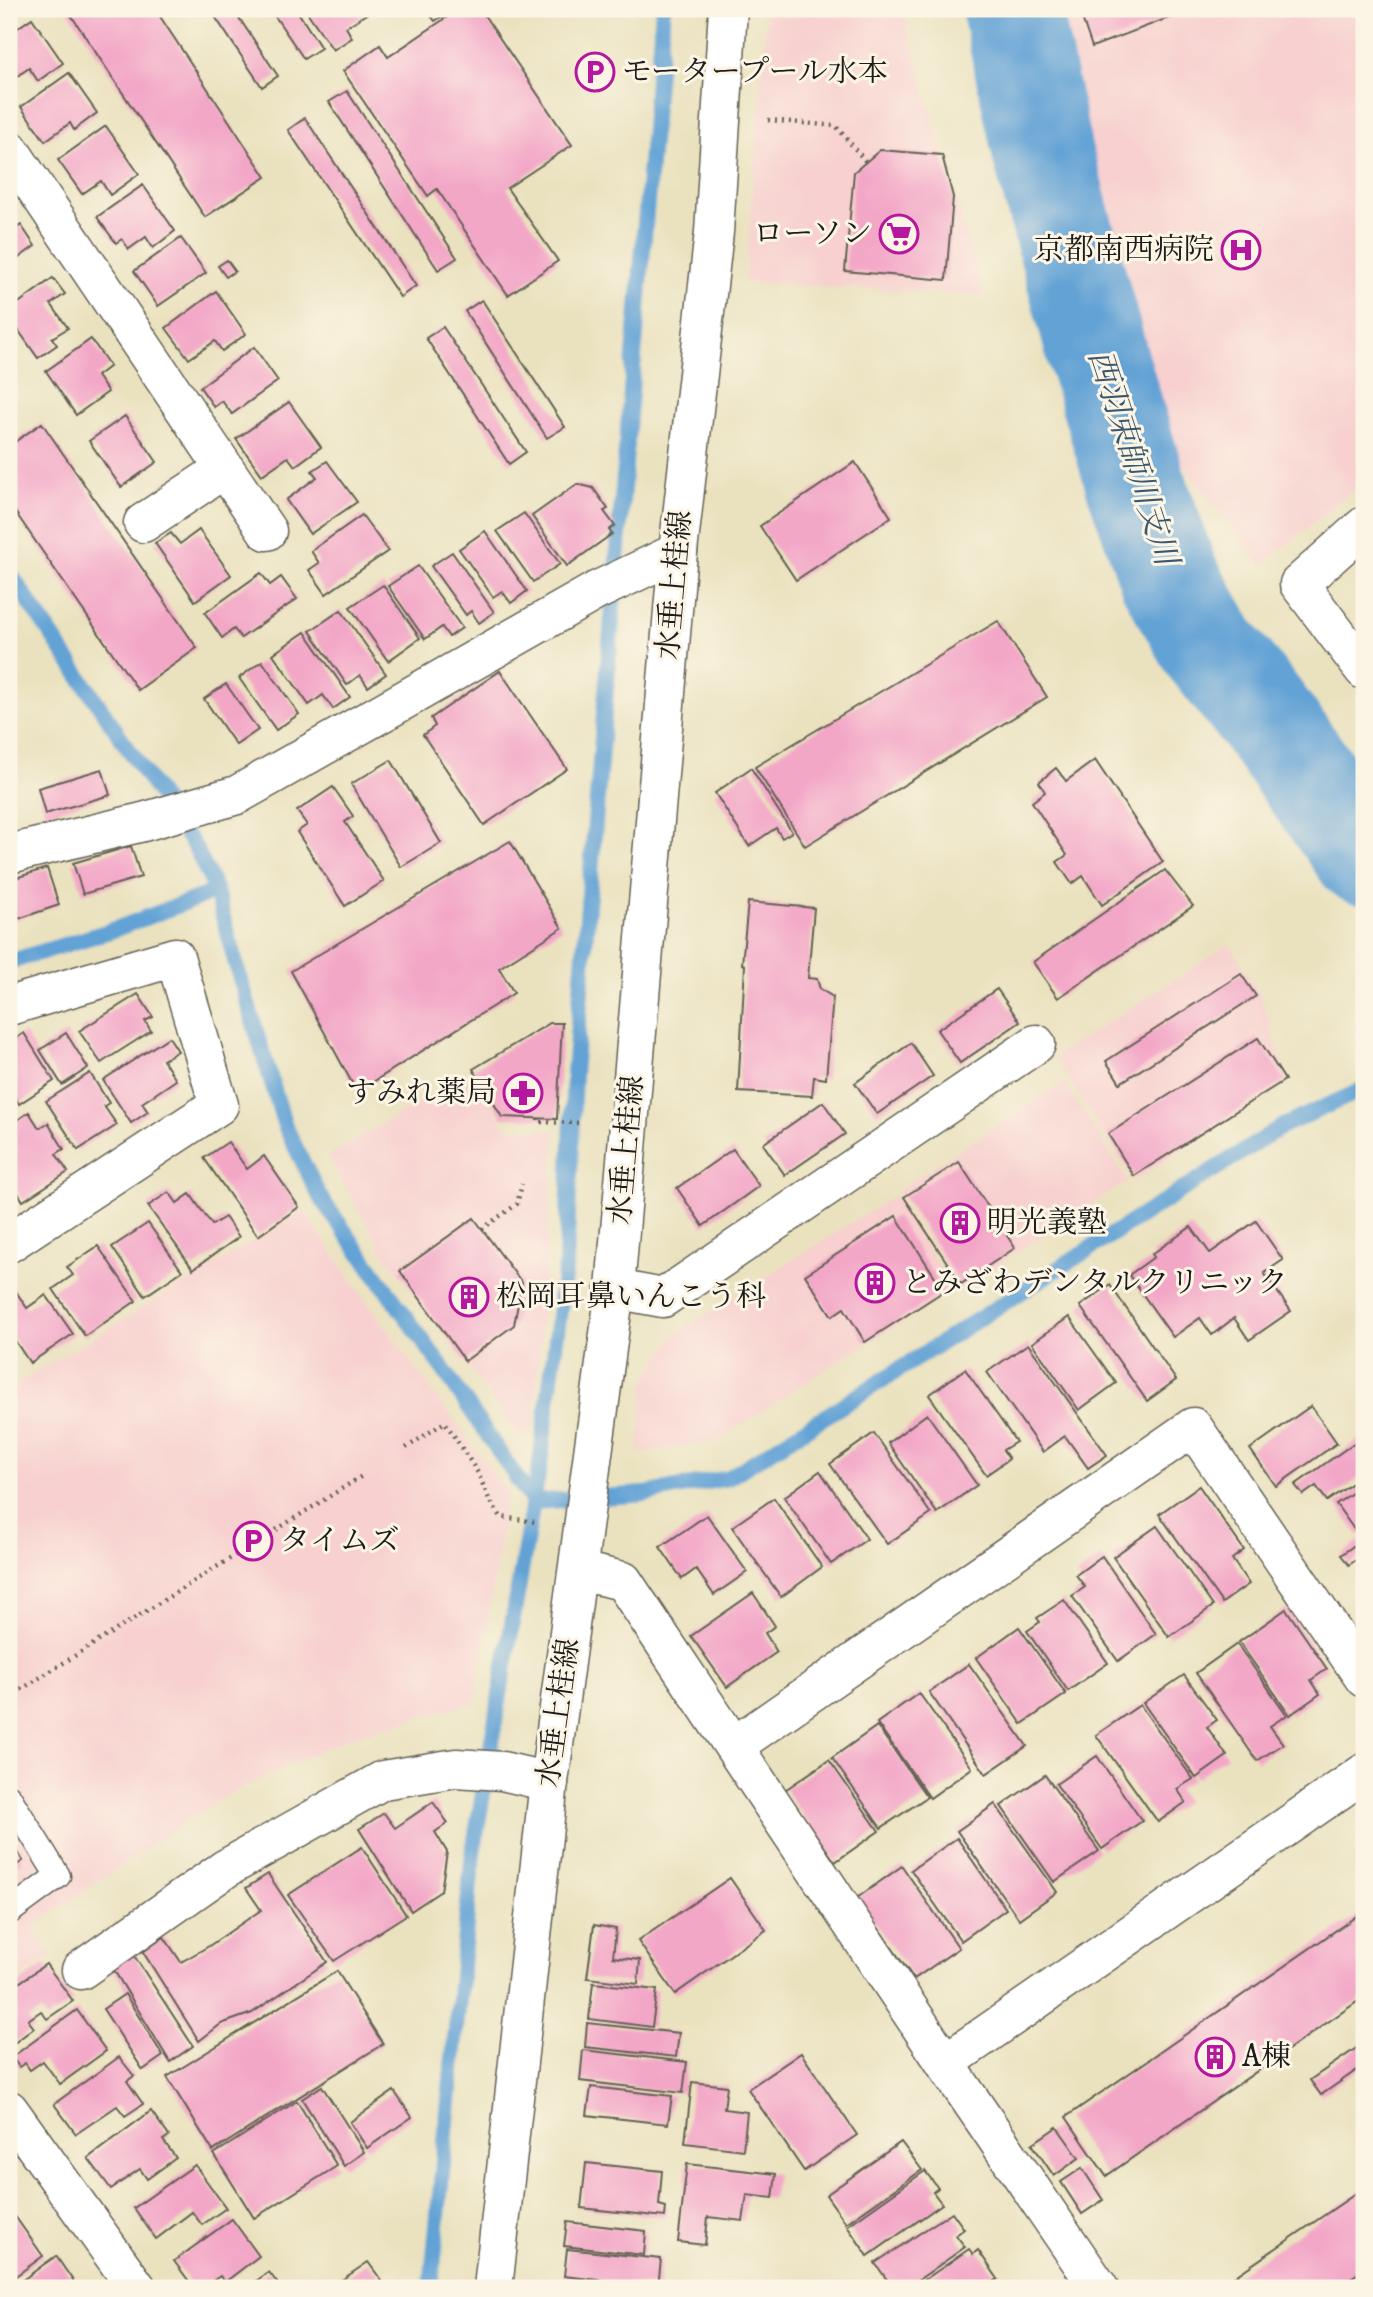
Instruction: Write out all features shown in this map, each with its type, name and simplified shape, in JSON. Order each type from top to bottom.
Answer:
[{"type":"street","name":"水垂上桂線","points":[[493,2288],[550,1782],[615,1289],[678,552],[714,232],[727,9]]},
{"type":"street","points":[[9,149],[267,531]]},
{"type":"street","points":[[143,523],[224,469]]},
{"type":"street","points":[[1364,526],[1299,584],[1364,670]]},
{"type":"street","points":[[9,855],[143,822],[237,795],[612,584],[678,552]]},
{"type":"street","points":[[9,1006],[175,957],[219,1105],[9,1243]]},
{"type":"street","points":[[615,1289],[663,1298],[1036,1044]]},
{"type":"street","points":[[734,1746],[1193,1427],[1364,1678]]},
{"type":"street","points":[[579,1570],[623,1581],[1099,2288]]},
{"type":"street","points":[[81,1970],[225,1868],[383,1780],[456,1768],[502,1771],[550,1782]]},
{"type":"street","points":[[945,2063],[1364,1773]]},
{"type":"street","points":[[9,2110],[137,2288]]},
{"type":"lane","points":[[9,1797],[58,1876],[9,1912]]},
{"type":"path","points":[[762,119],[836,126],[866,162]]},
{"type":"path","points":[[538,1118],[538,1122],[580,1123]]},
{"type":"path","points":[[482,1229],[517,1205],[522,1184]]},
{"type":"path","points":[[406,1448],[445,1422],[478,1473],[500,1517],[535,1522]]},
{"type":"path","points":[[9,1697],[362,1476]]},
{"type":"shaded area","points":[[767,9],[902,9],[984,295],[745,282]]},
{"type":"shaded area","name":"京都南西病院","points":[[1053,9],[1364,9],[1364,481],[1262,565],[1170,449]]},
{"type":"shaded area","points":[[1230,944],[1261,996],[1288,1081],[1134,1181],[1054,1057]]},
{"type":"shaded area","points":[[472,1071],[506,1128],[555,1131],[534,1427],[520,1437],[385,1255],[328,1156]]},
{"type":"shaded area","points":[[1064,1082],[1128,1181],[960,1289],[897,1190]]},
{"type":"shaded area","points":[[894,1196],[954,1291],[833,1364],[719,1440],[638,1453],[645,1381],[674,1335]]},
{"type":"shaded area","name":"タイムズ","points":[[304,1211],[358,1290],[507,1492],[475,1702],[346,1738],[230,1794],[189,1819],[32,1927],[52,1955],[9,1986],[9,1388]]},
{"type":"building","points":[[67,9],[155,9],[266,177],[205,217]]},
{"type":"building","points":[[210,9],[233,9],[278,76],[262,87]]},
{"type":"building","points":[[270,9],[296,9],[321,48],[304,59]]},
{"type":"building","points":[[305,9],[374,9],[346,27],[352,38],[333,50]]},
{"type":"building","points":[[426,9],[454,9],[435,21]]},
{"type":"building","points":[[459,9],[480,9],[572,145],[507,188],[558,261],[508,295],[437,189],[428,196],[343,71],[380,45],[388,57]]},
{"type":"building","points":[[1079,9],[1192,9],[1092,47]]},
{"type":"building","points":[[32,18],[63,63],[38,81],[29,68],[9,82],[9,34]]},
{"type":"building","points":[[69,73],[97,113],[74,130],[70,123],[45,141],[21,107]]},
{"type":"building","points":[[347,91],[457,258],[438,270],[329,102]]},
{"type":"building","points":[[305,118],[416,286],[400,297],[288,130]]},
{"type":"building","points":[[106,126],[139,174],[110,195],[101,181],[82,194],[58,160]]},
{"type":"building","name":"ローソン","points":[[880,150],[942,155],[953,197],[946,280],[845,271],[854,172]]},
{"type":"building","points":[[143,185],[175,231],[153,248],[146,237],[129,249],[122,239],[116,243],[97,217]]},
{"type":"building","points":[[21,225],[35,246],[9,265],[9,229],[11,232]]},
{"type":"building","points":[[181,238],[206,273],[158,306],[134,271]]},
{"type":"building","points":[[227,260],[235,271],[226,277],[218,266]]},
{"type":"building","points":[[53,278],[65,294],[51,304],[68,328],[52,338],[57,345],[38,358],[9,317],[9,310]]},
{"type":"building","points":[[216,291],[246,334],[222,351],[215,341],[189,359],[166,328]]},
{"type":"building","points":[[482,300],[565,427],[547,438],[465,311]]},
{"type":"building","points":[[443,327],[526,452],[509,464],[426,338]]},
{"type":"building","points":[[91,339],[110,366],[97,376],[108,392],[76,415],[46,371]]},
{"type":"building","points":[[254,347],[278,381],[232,414],[222,401],[214,407],[200,387]]},
{"type":"building","points":[[289,402],[321,447],[295,466],[288,457],[262,475],[236,439]]},
{"type":"building","points":[[125,416],[157,462],[121,487],[89,441]]},
{"type":"building","points":[[42,423],[197,648],[138,690],[9,503],[9,446]]},
{"type":"building","points":[[327,461],[357,502],[310,534],[286,500],[317,477],[312,471]]},
{"type":"building","points":[[855,462],[891,517],[796,580],[760,526]]},
{"type":"building","points":[[577,484],[593,488],[608,509],[604,511],[615,526],[609,530],[612,534],[567,566],[532,516]]},
{"type":"building","points":[[524,513],[560,564],[533,582],[497,531]]},
{"type":"building","points":[[362,515],[388,551],[326,594],[309,570],[319,563],[311,551]]},
{"type":"building","points":[[199,530],[231,575],[195,601],[155,543],[171,533],[180,544]]},
{"type":"building","points":[[485,531],[527,591],[511,603],[502,591],[493,597],[459,549]]},
{"type":"building","points":[[452,552],[494,612],[479,623],[471,611],[466,615],[431,566]]},
{"type":"building","points":[[418,566],[462,628],[449,637],[442,627],[425,639],[388,586]]},
{"type":"building","points":[[261,573],[270,585],[281,577],[297,599],[241,638],[234,629],[222,638],[205,613]]},
{"type":"building","points":[[383,585],[420,638],[388,661],[350,607]]},
{"type":"building","points":[[341,610],[386,674],[368,687],[360,675],[347,685],[310,631]]},
{"type":"building","points":[[998,621],[1047,697],[805,846],[755,767]]},
{"type":"building","points":[[305,632],[350,697],[333,709],[323,695],[309,705],[273,654]]},
{"type":"building","points":[[262,661],[299,714],[276,730],[239,678]]},
{"type":"building","points":[[500,671],[567,769],[484,825],[423,735],[435,726],[431,718]]},
{"type":"building","points":[[226,684],[258,730],[236,745],[204,699]]},
{"type":"building","points":[[391,760],[441,843],[401,867],[351,784]]},
{"type":"building","points":[[1095,760],[1163,862],[1102,905],[1083,876],[1072,884],[1057,862],[1067,855],[1032,802],[1045,792],[1039,782],[1056,768],[1066,781]]},
{"type":"building","points":[[751,768],[792,832],[782,838],[776,828],[749,846],[715,793]]},
{"type":"building","points":[[102,769],[110,795],[45,814],[38,788]]},
{"type":"building","points":[[333,787],[353,816],[345,822],[384,881],[345,906],[297,832],[307,825],[297,811]]},
{"type":"building","points":[[510,841],[562,928],[499,968],[514,993],[357,1092],[291,971]]},
{"type":"building","points":[[131,846],[141,877],[83,894],[73,863]]},
{"type":"building","points":[[47,868],[59,905],[9,922],[9,880]]},
{"type":"building","points":[[1165,870],[1193,906],[1058,998],[1033,962]]},
{"type":"building","points":[[748,902],[814,908],[808,978],[817,979],[820,989],[833,997],[826,1079],[814,1077],[812,1096],[738,1092],[745,965],[742,964]]},
{"type":"building","points":[[1241,974],[1256,996],[1120,1083],[1106,1061]]},
{"type":"building","points":[[997,989],[1020,1022],[960,1063],[937,1030]]},
{"type":"building","points":[[138,994],[153,1017],[145,1021],[151,1031],[101,1063],[79,1031]]},
{"type":"building","name":"すみれ薬局","points":[[550,1023],[562,1023],[557,1119],[502,1117],[473,1069]]},
{"type":"building","points":[[24,1033],[54,1081],[19,1104],[9,1087],[9,1043]]},
{"type":"building","points":[[66,1033],[88,1068],[62,1085],[40,1050]]},
{"type":"building","points":[[169,1037],[178,1051],[163,1060],[176,1080],[142,1103],[148,1112],[131,1123],[103,1080]]},
{"type":"building","points":[[1258,1038],[1285,1080],[1134,1176],[1108,1134]]},
{"type":"building","points":[[911,1043],[933,1076],[877,1114],[855,1083]]},
{"type":"building","points":[[90,1073],[109,1103],[104,1106],[117,1125],[78,1150],[46,1101]]},
{"type":"building","points":[[823,1102],[845,1134],[785,1175],[763,1144]]},
{"type":"building","points":[[29,1112],[39,1128],[48,1123],[64,1149],[56,1154],[68,1172],[23,1201],[9,1179],[9,1126]]},
{"type":"building","points":[[228,1142],[247,1169],[264,1156],[299,1207],[258,1236],[204,1158]]},
{"type":"building","points":[[733,1149],[759,1186],[703,1226],[677,1188]]},
{"type":"building","name":"明光義塾","points":[[959,1162],[1015,1248],[961,1284],[904,1197]]},
{"type":"building","points":[[169,1192],[177,1203],[190,1194],[212,1225],[225,1217],[239,1237],[193,1269],[148,1206]]},
{"type":"building","name":"とみざわデンタルクリニック","points":[[896,1216],[944,1291],[865,1342],[844,1308],[832,1316],[805,1275]]},
{"type":"building","name":"松岡耳鼻いんこう科","points":[[474,1218],[522,1283],[514,1325],[465,1361],[400,1271]]},
{"type":"building","points":[[1256,1221],[1283,1260],[1264,1273],[1291,1311],[1249,1340],[1234,1318],[1212,1335],[1200,1318],[1173,1337],[1129,1275],[1154,1257],[1152,1254],[1191,1227],[1210,1253]]},
{"type":"building","points":[[148,1223],[182,1271],[145,1296],[112,1247]]},
{"type":"building","points":[[98,1246],[136,1301],[85,1336],[53,1289],[73,1275],[67,1267]]},
{"type":"building","points":[[11,1284],[27,1308],[46,1295],[73,1334],[30,1363],[9,1332]]},
{"type":"building","points":[[1110,1285],[1176,1380],[1147,1401],[1080,1306]]},
{"type":"building","points":[[1069,1317],[1116,1383],[1079,1410],[1032,1343]]},
{"type":"building","points":[[1028,1344],[1107,1455],[1088,1468],[1065,1436],[1043,1452],[987,1372]]},
{"type":"building","points":[[965,1369],[1016,1442],[1003,1450],[1009,1459],[986,1475],[929,1395]]},
{"type":"building","points":[[1311,1406],[1337,1443],[1276,1486],[1250,1449]]},
{"type":"building","points":[[927,1414],[977,1485],[937,1513],[888,1443]]},
{"type":"building","points":[[874,1433],[931,1514],[887,1544],[830,1464]]},
{"type":"building","points":[[1364,1436],[1364,1475],[1327,1501],[1316,1486],[1303,1495],[1295,1485]]},
{"type":"building","points":[[820,1471],[867,1539],[831,1564],[784,1497]]},
{"type":"building","points":[[1364,1485],[1364,1531],[1358,1535],[1336,1504]]},
{"type":"building","points":[[1199,1486],[1244,1550],[1232,1559],[1249,1584],[1222,1603],[1159,1514]]},
{"type":"building","points":[[774,1498],[822,1567],[781,1597],[732,1527]]},
{"type":"building","points":[[707,1515],[747,1572],[714,1595],[696,1569],[682,1579],[660,1547]]},
{"type":"building","points":[[1157,1526],[1213,1606],[1169,1637],[1113,1557]]},
{"type":"building","points":[[1364,1538],[1364,1554],[1349,1565],[1341,1555]]},
{"type":"building","points":[[1102,1556],[1156,1634],[1118,1661],[1072,1596],[1085,1587],[1076,1575]]},
{"type":"building","points":[[753,1593],[775,1626],[765,1633],[777,1652],[727,1687],[691,1636]]},
{"type":"building","points":[[1064,1600],[1108,1663],[1068,1691],[1027,1631],[1040,1622],[1037,1618]]},
{"type":"building","points":[[1286,1609],[1327,1669],[1311,1680],[1320,1694],[1290,1715],[1239,1642]]},
{"type":"building","points":[[1019,1627],[1066,1694],[1022,1724],[976,1658]]},
{"type":"building","points":[[1237,1644],[1287,1715],[1270,1726],[1283,1744],[1257,1761],[1196,1673]]},
{"type":"building","points":[[969,1664],[1027,1746],[986,1774],[929,1692]]},
{"type":"building","points":[[1184,1675],[1217,1720],[1207,1727],[1227,1756],[1196,1778],[1143,1703]]},
{"type":"building","points":[[919,1693],[972,1768],[930,1798],[877,1723]]},
{"type":"building","points":[[1140,1705],[1193,1779],[1177,1789],[1186,1802],[1158,1822],[1096,1735]]},
{"type":"building","points":[[877,1726],[927,1797],[881,1828],[832,1758]]},
{"type":"building","points":[[1097,1756],[1142,1821],[1102,1849],[1056,1784]]},
{"type":"building","points":[[829,1760],[879,1831],[835,1862],[785,1790]]},
{"type":"building","points":[[1045,1775],[1099,1851],[1054,1882],[1001,1806]]},
{"type":"building","points":[[433,1802],[448,1823],[435,1832],[447,1852],[441,1891],[411,1911],[359,1829],[384,1813],[395,1828]]},
{"type":"building","points":[[995,1804],[1057,1892],[1019,1919],[957,1831]]},
{"type":"building","points":[[9,1837],[23,1861],[9,1870]]},
{"type":"building","points":[[957,1838],[1006,1909],[961,1941],[911,1870]]},
{"type":"building","points":[[362,1847],[406,1915],[334,1961],[288,1895]]},
{"type":"building","points":[[902,1866],[959,1948],[914,1979],[857,1898]]},
{"type":"building","points":[[268,1874],[327,1962],[252,2013],[221,2024],[199,2041],[143,1952],[164,1937],[181,1962],[209,1946],[261,1910],[246,1888]]},
{"type":"building","points":[[730,1878],[766,1930],[675,1994],[638,1941]]},
{"type":"building","name":"A棟","points":[[1364,1911],[1364,1997],[1106,2176],[1066,2117]]},
{"type":"building","points":[[594,1925],[616,1929],[613,1957],[640,1960],[638,1984],[587,1978]]},
{"type":"building","points":[[133,1954],[193,2046],[170,2062],[112,1967]]},
{"type":"building","points":[[46,1964],[73,2001],[47,2019],[41,2011],[28,2020],[34,2028],[9,2047],[9,1990]]},
{"type":"building","points":[[337,1971],[383,2044],[213,2151],[167,2077]]},
{"type":"building","points":[[593,1983],[657,1990],[652,2027],[589,2019]]},
{"type":"building","points":[[125,1994],[163,2056],[143,2070],[103,2009]]},
{"type":"building","points":[[77,2010],[106,2051],[60,2084],[43,2061],[30,2070],[25,2063],[19,2067],[12,2057]]},
{"type":"building","points":[[587,2023],[679,2033],[676,2057],[585,2047]]},
{"type":"building","points":[[1364,2043],[1364,2065],[1321,2095],[1310,2080]]},
{"type":"building","points":[[583,2050],[687,2062],[683,2093],[580,2081]]},
{"type":"building","points":[[801,2053],[857,2135],[804,2171],[748,2089]]},
{"type":"building","points":[[119,2057],[134,2076],[127,2081],[143,2104],[125,2116],[117,2106],[76,2134],[54,2104]]},
{"type":"building","points":[[692,2082],[727,2086],[724,2109],[747,2112],[743,2150],[685,2143]]},
{"type":"building","points":[[322,2086],[364,2152],[344,2166],[302,2099]]},
{"type":"building","points":[[591,2087],[672,2096],[668,2124],[587,2115]]},
{"type":"building","points":[[394,2091],[412,2117],[367,2148],[350,2122]]},
{"type":"building","points":[[297,2101],[337,2166],[254,2218],[214,2154]]},
{"type":"building","points":[[151,2111],[169,2136],[163,2140],[176,2158],[147,2179],[140,2169],[111,2189],[88,2158]]},
{"type":"building","points":[[1057,2127],[1079,2158],[1054,2176],[1032,2144]]},
{"type":"building","points":[[901,2142],[922,2170],[846,2223],[826,2195]]},
{"type":"building","points":[[586,2163],[662,2171],[659,2205],[666,2207],[665,2217],[581,2208]]},
{"type":"building","points":[[687,2164],[776,2174],[773,2198],[747,2195],[743,2221],[708,2217],[705,2245],[678,2242]]},
{"type":"building","points":[[195,2165],[226,2208],[202,2225],[192,2212],[156,2239],[134,2208]]},
{"type":"building","points":[[1082,2168],[1103,2200],[1082,2214],[1061,2182]]},
{"type":"building","points":[[925,2171],[938,2188],[933,2192],[942,2204],[868,2256],[847,2226]]},
{"type":"building","points":[[1364,2188],[1364,2269],[1336,2288],[1218,2288]]},
{"type":"building","points":[[12,2212],[43,2256],[9,2281],[9,2214]]},
{"type":"building","points":[[952,2212],[964,2229],[956,2235],[965,2247],[907,2288],[893,2288],[875,2263]]},
{"type":"building","points":[[232,2219],[259,2256],[225,2282],[220,2276],[202,2288],[194,2288],[174,2261]]},
{"type":"building","points":[[567,2222],[646,2231],[644,2255],[564,2246]]},
{"type":"building","points":[[567,2249],[661,2259],[658,2287],[564,2276]]},
{"type":"building","points":[[969,2249],[973,2254],[978,2250],[998,2279],[985,2288],[913,2288]]},
{"type":"building","points":[[56,2256],[78,2288],[12,2288],[43,2265]]},
{"type":"building","points":[[368,2262],[387,2288],[330,2288]]},
{"type":"building","points":[[269,2272],[281,2288],[246,2288]]},
{"type":"building","points":[[563,2281],[611,2286],[562,2288]]},
{"type":"waterway","points":[[663,9],[574,1074],[566,1262],[533,1502],[645,1494],[728,1478],[1283,1126],[1364,1089]]},
{"type":"waterway","name":"西羽束師川支川","points":[[1012,9],[1043,155],[1099,361],[1135,481],[1169,577],[1210,648],[1261,712],[1364,855]]},
{"type":"waterway","points":[[9,572],[196,849],[216,891],[285,1126],[320,1197],[439,1363],[533,1502],[473,1852],[431,2288]]},
{"type":"waterway","points":[[9,962],[113,930],[216,891]]},
{"type":"place","name":"モータープール水本","points":[[595,72]]},
{"type":"place","name":"ローソン","points":[[899,234]]},
{"type":"place","name":"京都南西病院","points":[[1241,250]]},
{"type":"place","name":"すみれ薬局","points":[[523,1093]]},
{"type":"place","name":"明光義塾","points":[[960,1223]]},
{"type":"place","name":"とみざわデンタルクリニック","points":[[875,1283]]},
{"type":"place","name":"松岡耳鼻いんこう科","points":[[469,1297]]},
{"type":"place","name":"タイムズ","points":[[253,1541]]},
{"type":"place","name":"A棟","points":[[1215,2057]]}]
